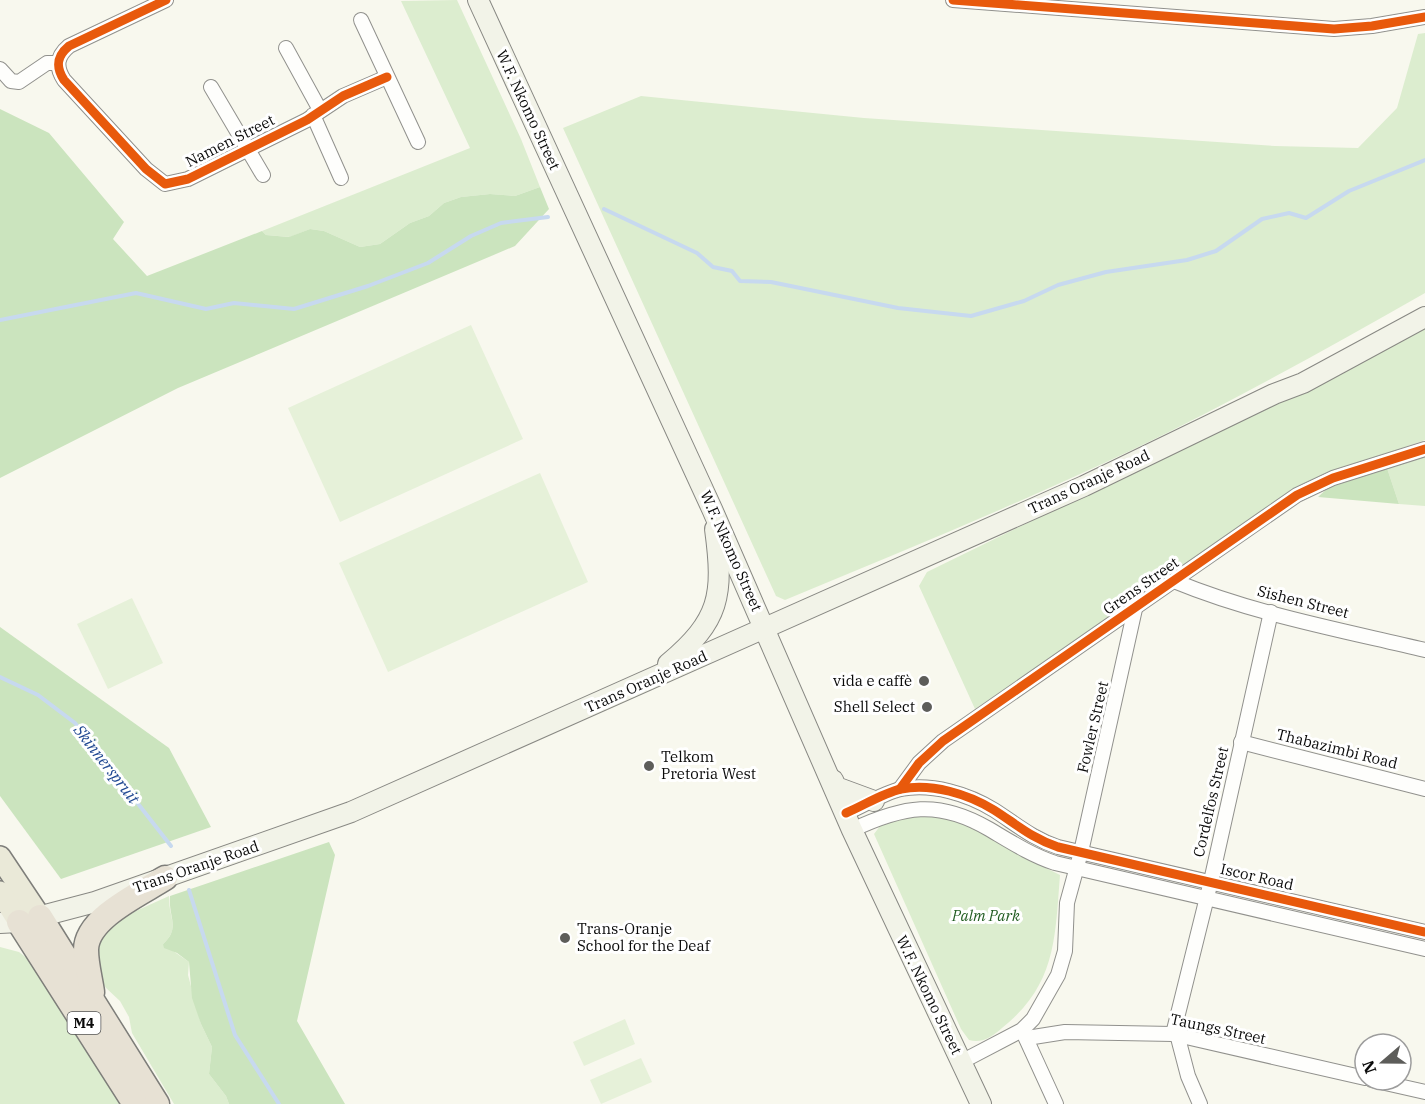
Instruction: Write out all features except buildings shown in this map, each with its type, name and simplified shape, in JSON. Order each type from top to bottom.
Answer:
[{"type":"highway","points":[[93,1000],[86,949],[90,933],[100,920],[165,878]]},
{"type":"highway","name":"M4","points":[[20,921],[93,1000],[157,1104]]},
{"type":"highway","name":"M4","points":[[20,921],[135,1104]]},
{"type":"main road","name":"W.F. Nkomo Street","points":[[478,0],[766,628],[849,822],[981,1104]]},
{"type":"main road","name":"Trans Oranje Road","points":[[1274,394],[1292,379],[1425,303]]},
{"type":"main road","name":"Trans Oranje Road","points":[[20,921],[95,902],[351,812],[1084,486],[1274,394],[1303,383],[1425,317]]},
{"type":"main road","points":[[650,680],[700,634],[716,604],[719,583],[718,557],[712,509]]},
{"type":"main road","points":[[831,778],[836,787],[874,801]]},
{"type":"main road","name":"M4","points":[[0,857],[20,921]]},
{"type":"main road","name":"M4","points":[[0,892],[20,921]]},
{"type":"street","points":[[130,0],[136,13]]},
{"type":"street","points":[[0,69],[11,81],[19,82],[47,63],[58,63],[62,52],[69,46],[166,0]]},
{"type":"street","points":[[953,0],[1334,29],[1372,26],[1425,16]]},
{"type":"street","points":[[361,20],[418,142]]},
{"type":"street","points":[[286,48],[316,113],[341,178]]},
{"type":"street","name":"Namen Street","points":[[58,63],[64,80],[146,169],[165,184],[188,179],[316,113],[343,96],[387,77]]},
{"type":"street","points":[[211,87],[263,174]]},
{"type":"street","name":"Grens Street","points":[[900,789],[919,763],[943,741],[1277,508],[1314,486],[1425,449]]},
{"type":"street","name":"Sishen Street","points":[[1174,580],[1208,594],[1271,612],[1425,650]]},
{"type":"street","name":"Fowler Street","points":[[1024,1034],[1046,998],[1063,962],[1067,903],[1078,868],[1135,609]]},
{"type":"street","name":"Cordelfos Street","points":[[1200,1104],[1188,1076],[1175,1034],[1271,612]]},
{"type":"street","name":"Thabazimbi Road","points":[[1241,742],[1425,789]]},
{"type":"street","points":[[849,822],[874,801],[900,789]]},
{"type":"street","name":"Iscor Road","points":[[900,789],[935,789],[954,792],[994,810],[1043,842],[1425,932]]},
{"type":"street","name":"Iscor Road","points":[[849,822],[900,811],[937,809],[974,821],[1038,858],[1425,949]]},
{"type":"street","points":[[1024,1034],[1056,1104]]},
{"type":"street","name":"Taungs Street","points":[[961,1062],[1024,1034],[1175,1034],[1353,1075]]},
{"type":"green space","points":[[457,0],[521,139],[540,187],[515,196],[490,194],[461,197],[444,203],[429,216],[410,223],[380,244],[360,247],[324,231],[310,229],[290,237],[266,235],[262,231],[470,148],[401,1]]},
{"type":"green space","points":[[1425,33],[1425,293],[1243,394],[1132,450],[1003,509],[785,600],[776,596],[563,128],[641,96],[864,118],[1275,146],[1358,148],[1397,108],[1418,34]]},
{"type":"green space","points":[[0,109],[49,133],[124,222],[113,239],[147,276],[262,231],[266,235],[289,237],[310,229],[324,231],[360,247],[380,244],[410,223],[429,216],[444,203],[461,197],[490,194],[515,196],[540,187],[549,209],[515,246],[178,388],[0,478]]},
{"type":"green space","points":[[1425,324],[1425,440],[1323,476],[975,709],[919,586],[927,572],[1339,371]]},
{"type":"green space","points":[[471,325],[523,439],[340,522],[288,408]]},
{"type":"green space","points":[[1425,457],[1425,506],[1399,504],[1387,468]]},
{"type":"green space","points":[[1387,468],[1399,504],[1318,497],[1330,486]]},
{"type":"green space","points":[[540,473],[588,582],[388,672],[339,563]]},
{"type":"green space","points":[[132,598],[163,663],[108,689],[77,624]]},
{"type":"green space","points":[[0,627],[169,748],[211,827],[61,879],[0,796]]},
{"type":"green space","name":"Palm Park","points":[[931,814],[974,826],[1006,848],[1060,875],[1054,940],[1043,978],[1020,1012],[995,1034],[983,1040],[969,1040],[961,1029],[874,834],[883,822]]},
{"type":"green space","points":[[329,842],[335,855],[297,1021],[345,1104],[229,1104],[226,1096],[209,1074],[212,1047],[192,998],[189,962],[177,953],[164,948],[163,944],[173,927],[170,896]]},
{"type":"green space","points":[[169,896],[173,927],[163,944],[189,962],[188,975],[201,1024],[212,1047],[209,1074],[226,1096],[229,1104],[174,1104],[132,1033],[129,1017],[120,1001],[105,987],[96,972],[97,936],[125,916]]},
{"type":"green space","points":[[0,947],[19,952],[33,963],[122,1104],[0,1104]]},
{"type":"green space","points":[[625,1019],[635,1044],[584,1066],[573,1042]]},
{"type":"green space","points":[[641,1058],[652,1082],[601,1104],[590,1080]]},
{"type":"waterway","points":[[604,209],[697,253],[713,267],[732,271],[740,281],[771,282],[898,308],[971,316],[1024,301],[1058,285],[1106,272],[1187,260],[1216,251],[1262,219],[1289,213],[1306,218],[1349,191],[1425,160]]},
{"type":"waterway","points":[[0,320],[136,293],[206,309],[234,303],[294,309],[368,286],[428,263],[471,236],[501,223],[548,217]]},
{"type":"waterway","name":"Skinnerspruit","points":[[0,677],[38,695],[75,723],[171,846]]},
{"type":"waterway","name":"Skinnerspruit","points":[[189,890],[235,1035],[279,1104]]},
{"type":"cycle path","points":[[166,0],[69,46],[60,57],[58,66],[64,80],[146,169],[165,184],[188,179],[307,120],[343,96],[387,77]]},
{"type":"cycle path","points":[[953,0],[1334,29],[1372,26],[1425,17]]},
{"type":"cycle path","points":[[900,789],[919,763],[943,741],[1297,495],[1333,478],[1425,449]]},
{"type":"cycle path","points":[[846,813],[901,789],[925,788],[949,791],[984,804],[1033,835],[1058,847],[1425,932]]},
{"type":"place","name":"vida e caffè","points":[[924,681]]},
{"type":"place","name":"Shell Select","points":[[927,707]]},
{"type":"place","name":"Telkom Pretoria West","points":[[649,766]]},
{"type":"place","name":"Trans-Oranje School for the Deaf","points":[[565,938]]}]
